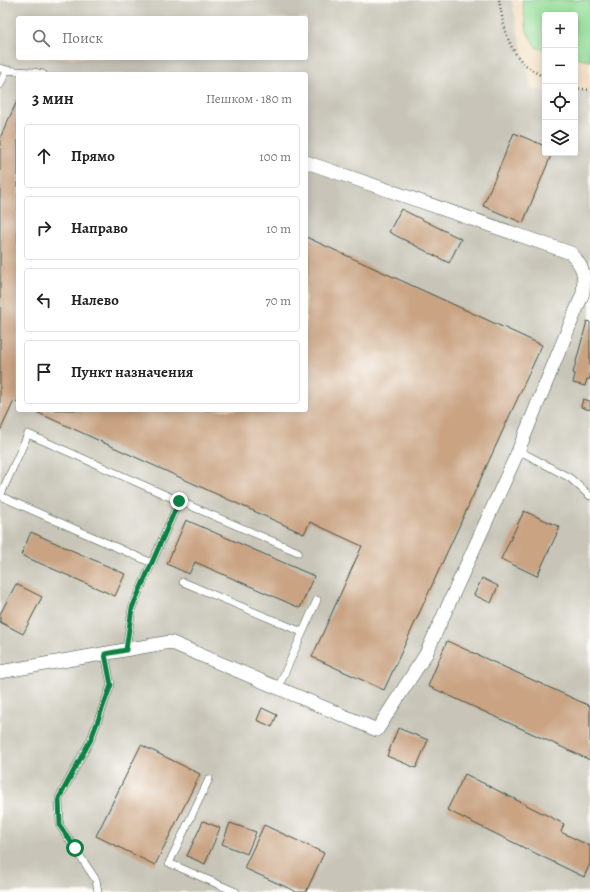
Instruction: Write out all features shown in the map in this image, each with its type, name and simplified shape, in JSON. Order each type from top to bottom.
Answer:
[{"type":"street","points":[[0,672],[170,642],[377,730],[426,654],[518,450],[583,293],[584,276],[580,264],[571,253],[308,163]]},
{"type":"lane","points":[[0,85],[3,70],[23,72]]},
{"type":"lane","points":[[152,563],[0,496],[28,434],[298,552]]},
{"type":"lane","points":[[518,450],[570,478],[590,496]]},
{"type":"lane","points":[[126,650],[132,608],[179,501]]},
{"type":"lane","points":[[183,582],[302,632]]},
{"type":"lane","points":[[278,688],[317,600]]},
{"type":"lane","points":[[98,892],[96,880],[60,826],[59,798],[91,739],[111,685],[105,654]]},
{"type":"lane","points":[[209,779],[169,863],[236,892]]},
{"type":"path","points":[[499,0],[506,36],[521,63],[542,76]]},
{"type":"path","points":[[578,88],[590,90]]},
{"type":"shaded area","points":[[0,0],[512,0],[532,90],[542,91],[542,156],[578,156],[578,91],[590,91],[590,892],[0,892]]},
{"type":"green space","points":[[522,0],[590,0],[590,61],[578,59],[578,12],[542,12],[542,49],[536,47],[527,32]]},
{"type":"building","points":[[16,103],[16,402],[14,401],[0,431],[0,138]]},
{"type":"building","points":[[514,133],[542,145],[542,156],[551,156],[523,223],[483,206]]},
{"type":"building","points":[[401,209],[461,239],[449,263],[389,232]]},
{"type":"building","points":[[308,238],[542,345],[384,690],[312,657],[362,546],[310,522],[304,534],[36,412],[308,412]]},
{"type":"building","points":[[587,321],[590,322],[590,379],[587,379],[585,386],[573,383],[575,374],[573,373]]},
{"type":"building","points":[[583,399],[590,401],[590,410],[581,407]]},
{"type":"building","points":[[524,511],[560,527],[537,576],[501,559]]},
{"type":"building","points":[[186,520],[314,576],[300,608],[195,562],[189,574],[167,564]]},
{"type":"building","points":[[31,532],[125,574],[115,596],[21,555]]},
{"type":"building","points":[[482,578],[498,586],[491,603],[474,595]]},
{"type":"building","points":[[16,584],[42,597],[23,634],[0,622],[0,614]]},
{"type":"building","points":[[447,641],[590,706],[590,760],[428,686]]},
{"type":"building","points":[[262,708],[277,715],[272,727],[257,720]]},
{"type":"building","points":[[398,728],[428,740],[416,768],[387,756]]},
{"type":"building","points":[[141,745],[200,774],[155,865],[96,836]]},
{"type":"building","points":[[465,774],[564,824],[561,832],[590,846],[590,864],[584,877],[447,810]]},
{"type":"building","points":[[203,821],[220,828],[205,864],[187,856]]},
{"type":"building","points":[[230,823],[256,832],[247,854],[222,844]]},
{"type":"building","points":[[264,825],[324,853],[306,892],[297,892],[244,868]]},
{"type":"route","points":[[75,848],[60,826],[59,798],[91,739],[111,685],[105,654],[126,650],[132,608],[179,501]]}]
